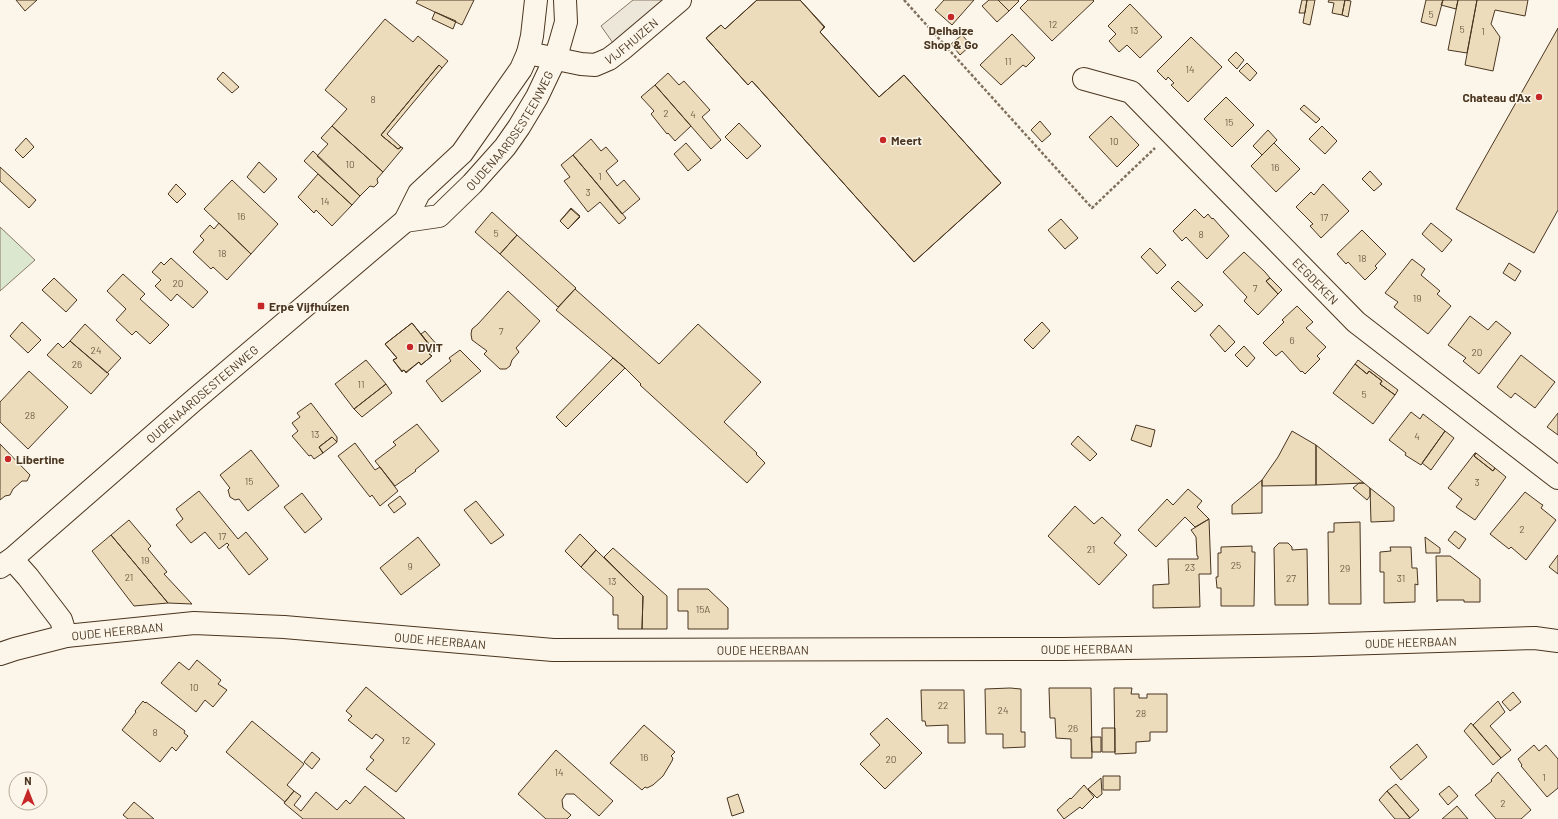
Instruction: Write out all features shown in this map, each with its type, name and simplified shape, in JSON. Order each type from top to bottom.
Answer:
[{"type":"street","name":"OUDENAARDSESTEENWEG","points":[[6,563],[405,221],[419,193],[462,153],[521,69],[528,53],[532,36],[536,0]]},
{"type":"street","name":"OUDENAARDSESTEENWEG","points":[[405,221],[439,216],[472,184],[505,147],[520,127],[537,97],[556,57],[566,22],[565,0]]},
{"type":"street","points":[[566,22],[576,5],[577,0]]},
{"type":"street","name":"VIJFHUIZEN","points":[[528,53],[556,57],[581,64],[595,65],[609,59],[680,0]]},
{"type":"street","name":"EEGDEKEN","points":[[1084,79],[1132,92],[1356,322],[1558,478]]},
{"type":"street","name":"OUDE HEERBAAN","points":[[6,563],[28,576],[61,620],[66,636],[194,623],[284,627],[553,650],[1063,649],[1311,645],[1535,638],[1558,641]]},
{"type":"street","points":[[0,654],[66,636]]},
{"type":"path","points":[[904,0],[1092,208],[1171,132]]},
{"type":"green space","points":[[0,227],[35,260],[0,291]]},
{"type":"shaded area","points":[[633,0],[664,0],[613,43],[601,26]]},
{"type":"building","points":[[16,0],[37,0],[25,11]]},
{"type":"building","points":[[418,0],[474,0],[462,25],[416,3]]},
{"type":"building","name":"Meert","points":[[757,0],[800,0],[825,27],[820,32],[879,97],[904,75],[1001,183],[914,262],[752,81],[748,85],[706,38],[721,25],[725,29]]},
{"type":"building","name":"Meert","points":[[757,0],[800,0],[824,27],[820,32],[879,97],[904,75],[1001,183],[914,262],[752,81],[748,85],[706,38],[721,25],[725,29]]},
{"type":"building","name":"Delhaize Shop & Go","points":[[944,0],[974,0],[952,25],[935,10]]},
{"type":"building","points":[[989,0],[998,0],[1009,11],[997,22],[982,6]]},
{"type":"building","points":[[998,0],[1018,0],[1019,1],[1009,11]]},
{"type":"building","points":[[1028,0],[1094,1],[1052,41],[1020,8]]},
{"type":"building","points":[[1302,0],[1307,0],[1305,13],[1299,13]]},
{"type":"building","points":[[1307,0],[1315,0],[1310,25],[1303,23]]},
{"type":"building","points":[[1329,0],[1345,0],[1342,15],[1332,13],[1334,3],[1328,2]]},
{"type":"building","points":[[1345,0],[1351,1],[1348,17],[1342,15]]},
{"type":"building","points":[[1426,0],[1443,0],[1436,26],[1421,22]]},
{"type":"building","points":[[1443,0],[1458,0],[1456,9],[1441,5]]},
{"type":"building","points":[[1458,0],[1477,0],[1467,53],[1448,50]]},
{"type":"building","points":[[1477,0],[1528,0],[1525,16],[1495,10],[1491,24],[1500,37],[1493,71],[1465,65]]},
{"type":"building","points":[[1130,4],[1162,37],[1140,58],[1127,45],[1119,52],[1109,41],[1116,34],[1108,26]]},
{"type":"building","points":[[435,12],[456,21],[453,29],[432,19]]},
{"type":"building","points":[[385,19],[413,42],[418,36],[448,61],[442,68],[439,65],[381,135],[398,149],[401,147],[403,148],[383,172],[332,126],[347,109],[325,90]]},
{"type":"building","name":"Chateau d'Ax","points":[[1558,28],[1558,210],[1534,253],[1456,209]]},
{"type":"building","points":[[1012,34],[1035,58],[1026,67],[1023,65],[1001,85],[980,65]]},
{"type":"building","points":[[962,35],[971,45],[960,55],[951,44]]},
{"type":"building","points":[[1191,37],[1222,67],[1188,102],[1171,85],[1174,83],[1168,77],[1166,80],[1157,71]]},
{"type":"building","points":[[1236,52],[1244,60],[1237,69],[1228,60]]},
{"type":"building","points":[[1247,63],[1257,73],[1250,81],[1239,71]]},
{"type":"building","points":[[439,65],[442,68],[387,134],[401,147],[398,149],[381,135]]},
{"type":"building","points":[[223,72],[239,87],[232,93],[217,79]]},
{"type":"building","points":[[668,73],[679,85],[684,81],[710,110],[702,117],[721,140],[711,149],[655,85]]},
{"type":"building","points":[[655,85],[691,126],[675,141],[668,133],[667,134],[651,114],[654,111],[641,97]]},
{"type":"building","points":[[1226,97],[1254,125],[1232,147],[1204,119]]},
{"type":"building","points":[[1304,105],[1320,119],[1316,123],[1300,109]]},
{"type":"building","points":[[1111,116],[1139,145],[1117,167],[1089,137]]},
{"type":"building","points":[[1040,121],[1051,134],[1042,142],[1031,130]]},
{"type":"building","points":[[739,123],[761,146],[747,159],[725,137]]},
{"type":"building","points":[[332,126],[383,172],[377,179],[378,183],[374,187],[370,186],[360,196],[317,156],[328,144],[321,138]]},
{"type":"building","points":[[1322,126],[1337,141],[1325,154],[1309,139]]},
{"type":"building","points":[[1268,130],[1277,140],[1262,155],[1253,146]]},
{"type":"building","points":[[26,138],[34,147],[23,158],[15,150]]},
{"type":"building","points":[[591,139],[601,151],[606,147],[618,161],[606,171],[617,186],[624,180],[640,199],[622,214],[573,155]]},
{"type":"building","points":[[686,143],[701,160],[688,171],[674,154]]},
{"type":"building","points":[[1274,143],[1300,169],[1276,192],[1251,166]]},
{"type":"building","points":[[313,151],[360,196],[352,205],[304,161]]},
{"type":"building","points":[[573,155],[626,218],[619,224],[600,202],[588,212],[564,181],[570,177],[561,165]]},
{"type":"building","points":[[259,162],[277,179],[264,193],[247,177]]},
{"type":"building","points":[[0,167],[36,200],[29,208],[0,181]]},
{"type":"building","points":[[1370,171],[1382,184],[1374,191],[1362,179]]},
{"type":"building","points":[[318,174],[352,205],[332,226],[316,210],[314,213],[298,197]]},
{"type":"building","points":[[232,180],[278,224],[251,254],[204,209]]},
{"type":"building","points":[[176,184],[186,194],[177,203],[168,194]]},
{"type":"building","points":[[1323,184],[1349,211],[1321,238],[1310,226],[1313,224],[1296,207],[1311,192],[1314,195]]},
{"type":"building","points":[[571,208],[580,216],[568,229],[560,221]]},
{"type":"building","points":[[571,209],[580,217],[568,229],[560,221]]},
{"type":"building","points":[[1195,209],[1204,218],[1208,214],[1229,236],[1207,259],[1186,237],[1182,241],[1173,231]]},
{"type":"building","points":[[492,212],[517,235],[500,254],[475,232]]},
{"type":"building","points":[[1061,219],[1078,238],[1065,249],[1048,230]]},
{"type":"building","points":[[219,223],[251,254],[227,280],[213,267],[211,269],[193,252],[204,240],[200,236],[210,225],[214,229]]},
{"type":"building","points":[[1431,223],[1452,240],[1442,252],[1422,234]]},
{"type":"building","points":[[1362,230],[1386,254],[1375,266],[1377,268],[1365,280],[1348,262],[1346,264],[1337,254]]},
{"type":"building","points":[[517,235],[576,288],[558,307],[500,254]]},
{"type":"building","points":[[1150,248],[1166,265],[1157,274],[1141,257]]},
{"type":"building","points":[[1244,252],[1270,278],[1266,281],[1278,294],[1258,315],[1244,301],[1247,297],[1223,272]]},
{"type":"building","points":[[171,258],[208,292],[193,308],[177,294],[171,301],[155,286],[161,280],[152,272],[161,262],[164,265]]},
{"type":"building","points":[[1412,259],[1425,269],[1421,275],[1440,291],[1437,294],[1451,306],[1428,334],[1394,307],[1398,302],[1385,293]]},
{"type":"building","points":[[1509,263],[1521,271],[1515,281],[1503,273]]},
{"type":"building","points":[[123,274],[145,294],[140,299],[169,325],[150,344],[136,331],[132,335],[116,320],[126,309],[107,291]]},
{"type":"building","points":[[54,278],[77,300],[66,312],[42,290]]},
{"type":"building","points":[[1270,278],[1282,290],[1278,294],[1266,281]]},
{"type":"building","points":[[1178,281],[1203,305],[1195,312],[1171,288]]},
{"type":"building","points":[[575,289],[659,364],[698,324],[761,382],[724,422],[757,453],[756,454],[765,463],[747,483],[640,385],[641,384],[625,368],[556,310]]},
{"type":"building","points":[[508,291],[540,321],[516,348],[519,352],[512,360],[510,366],[506,369],[500,369],[484,354],[487,351],[472,340],[471,334],[472,329]]},
{"type":"building","points":[[1297,306],[1313,322],[1306,328],[1326,347],[1317,356],[1320,359],[1305,374],[1302,371],[1301,372],[1282,351],[1276,356],[1263,343],[1284,322],[1282,320]]},
{"type":"building","points":[[1470,316],[1488,330],[1496,321],[1511,333],[1479,374],[1463,361],[1466,358],[1448,345]]},
{"type":"building","points":[[22,322],[41,340],[28,353],[10,336]]},
{"type":"building","points":[[1042,322],[1050,331],[1033,349],[1024,340]]},
{"type":"building","name":"DVIT","points":[[412,323],[434,350],[429,354],[432,356],[421,365],[419,362],[406,372],[404,370],[402,371],[393,360],[397,358],[385,344]]},
{"type":"building","name":"DVIT","points":[[412,323],[433,350],[429,354],[432,356],[421,365],[419,362],[406,373],[404,370],[402,372],[393,360],[397,358],[385,344]]},
{"type":"building","points":[[85,324],[121,358],[107,373],[70,341]]},
{"type":"building","points":[[1219,325],[1235,342],[1225,352],[1210,335]]},
{"type":"building","points":[[425,331],[438,346],[433,350],[421,334]]},
{"type":"building","points":[[70,341],[109,374],[91,394],[47,355],[58,343],[63,348]]},
{"type":"building","points":[[1244,346],[1255,358],[1247,367],[1235,355]]},
{"type":"building","points":[[460,350],[481,371],[442,402],[426,381],[451,361],[449,358]]},
{"type":"building","points":[[1521,355],[1555,382],[1535,408],[1515,393],[1511,398],[1497,387]]},
{"type":"building","points":[[613,358],[625,368],[566,427],[556,417]]},
{"type":"building","points":[[366,360],[386,384],[354,409],[335,384]]},
{"type":"building","points":[[1358,360],[1398,390],[1395,395],[1380,384],[1382,381],[1369,371],[1367,374],[1355,364]]},
{"type":"building","points":[[1355,364],[1367,374],[1369,371],[1382,381],[1380,384],[1395,395],[1373,424],[1333,393]]},
{"type":"building","points":[[29,371],[68,407],[28,449],[0,422],[0,402]]},
{"type":"building","points":[[386,384],[392,393],[362,417],[354,409]]},
{"type":"building","points":[[311,403],[337,437],[337,442],[332,437],[319,447],[323,453],[314,459],[311,455],[309,456],[292,436],[298,431],[292,423],[300,417],[297,413]]},
{"type":"building","points":[[1411,412],[1420,419],[1423,414],[1445,431],[1421,465],[1405,455],[1406,453],[1389,440]]},
{"type":"building","points":[[1558,413],[1558,435],[1547,427]]},
{"type":"building","points":[[417,424],[439,451],[415,470],[416,471],[395,486],[375,461],[396,445],[393,442]]},
{"type":"building","points":[[1136,425],[1155,430],[1151,447],[1131,440]]},
{"type":"building","points":[[1292,431],[1316,445],[1316,485],[1262,486],[1262,480],[1278,457]]},
{"type":"building","points":[[1445,431],[1454,438],[1431,470],[1422,463]]},
{"type":"building","points":[[1078,436],[1097,454],[1090,461],[1071,444]]},
{"type":"building","points":[[332,437],[337,442],[323,453],[319,447]]},
{"type":"building","points":[[355,443],[375,470],[380,467],[398,491],[380,506],[372,495],[370,497],[338,456]]},
{"type":"building","name":"Libertine","points":[[0,444],[30,475],[27,481],[22,481],[13,489],[10,495],[5,496],[0,500]]},
{"type":"building","points":[[1316,445],[1364,483],[1316,485]]},
{"type":"building","points":[[251,450],[279,486],[248,511],[239,499],[235,500],[230,497],[228,490],[230,488],[220,475]]},
{"type":"building","points":[[1475,453],[1474,456],[1493,471],[1495,468],[1506,477],[1475,520],[1456,507],[1462,499],[1448,488]]},
{"type":"building","points":[[1476,453],[1495,468],[1493,471],[1474,456]]},
{"type":"building","points":[[1262,480],[1262,513],[1232,514],[1232,505]]},
{"type":"building","points":[[1359,483],[1364,483],[1370,488],[1370,496],[1367,500],[1353,488]]},
{"type":"building","points":[[1370,488],[1394,507],[1394,521],[1371,522]]},
{"type":"building","points":[[1188,489],[1202,501],[1197,507],[1209,519],[1195,527],[1185,517],[1156,547],[1138,530],[1167,499],[1173,505]]},
{"type":"building","points":[[199,491],[238,539],[246,532],[268,559],[249,575],[227,547],[229,545],[227,543],[219,549],[205,532],[191,543],[176,525],[183,519],[176,509]]},
{"type":"building","points":[[1525,492],[1543,505],[1541,508],[1556,520],[1526,560],[1511,547],[1509,549],[1490,534]]},
{"type":"building","points":[[302,493],[322,519],[305,533],[284,507]]},
{"type":"building","points":[[400,496],[406,504],[394,513],[388,505]]},
{"type":"building","points":[[476,501],[504,535],[491,544],[464,510]]},
{"type":"building","points":[[1075,506],[1094,524],[1102,517],[1121,535],[1114,543],[1127,555],[1099,585],[1048,536]]},
{"type":"building","points":[[1209,519],[1211,574],[1199,574],[1200,607],[1153,608],[1153,585],[1169,584],[1168,559],[1198,559],[1196,537],[1191,530]]},
{"type":"building","points":[[129,520],[151,546],[148,549],[167,572],[164,574],[192,604],[168,603],[111,535]]},
{"type":"building","points":[[1360,522],[1361,604],[1329,604],[1328,532],[1334,532],[1334,523]]},
{"type":"building","points":[[1455,531],[1466,539],[1459,549],[1448,540]]},
{"type":"building","points":[[580,534],[596,550],[581,567],[565,551]]},
{"type":"building","points":[[111,535],[168,603],[134,606],[92,551]]},
{"type":"building","points":[[418,537],[440,565],[401,595],[380,568]]},
{"type":"building","points":[[1425,537],[1440,548],[1440,553],[1426,553]]},
{"type":"building","points":[[1279,543],[1288,543],[1292,547],[1292,550],[1307,549],[1308,605],[1275,605],[1274,548]]},
{"type":"building","points":[[1252,546],[1252,552],[1255,552],[1254,606],[1221,606],[1221,588],[1217,588],[1216,577],[1218,577],[1218,553],[1221,553],[1221,547]]},
{"type":"building","points":[[1390,547],[1411,547],[1412,568],[1417,568],[1418,585],[1415,584],[1415,602],[1384,603],[1384,572],[1380,572],[1380,552],[1391,551]]},
{"type":"building","points":[[613,548],[667,596],[667,629],[642,629],[643,596],[604,557]]},
{"type":"building","points":[[596,550],[643,596],[642,629],[618,629],[618,615],[613,615],[613,597],[581,567]]},
{"type":"building","points":[[1558,555],[1558,574],[1549,567]]},
{"type":"building","points":[[1436,556],[1450,556],[1480,579],[1480,602],[1464,602],[1464,600],[1438,600],[1437,602]]},
{"type":"building","points":[[678,589],[708,589],[728,608],[728,629],[688,629],[688,611],[678,611]]},
{"type":"building","points":[[197,660],[221,680],[218,684],[227,690],[213,707],[205,700],[196,712],[161,683],[179,662],[189,670]]},
{"type":"building","points":[[366,687],[435,744],[396,792],[366,769],[374,760],[370,757],[384,740],[376,734],[372,739],[348,720],[352,716],[346,711]]},
{"type":"building","points":[[1049,688],[1091,688],[1092,758],[1071,758],[1071,739],[1056,738],[1055,718],[1050,718]]},
{"type":"building","points":[[1114,688],[1132,688],[1131,694],[1139,694],[1139,698],[1147,698],[1147,694],[1167,694],[1167,732],[1150,732],[1150,741],[1136,742],[1136,753],[1115,754]]},
{"type":"building","points":[[985,689],[1021,689],[1021,732],[1025,732],[1025,747],[1003,748],[1003,734],[986,734]]},
{"type":"building","points":[[921,690],[964,690],[965,743],[948,743],[948,725],[926,726],[925,721],[922,721]]},
{"type":"building","points":[[1513,692],[1521,702],[1510,711],[1502,702]]},
{"type":"building","points":[[143,701],[185,731],[184,733],[188,736],[176,751],[172,747],[160,762],[122,730]]},
{"type":"building","points":[[1498,701],[1505,712],[1490,726],[1511,750],[1501,758],[1473,725]]},
{"type":"building","points":[[887,718],[922,753],[885,789],[860,764],[880,745],[870,734]]},
{"type":"building","points":[[252,721],[304,764],[287,785],[294,791],[285,802],[226,752]]},
{"type":"building","points":[[1471,723],[1501,758],[1493,765],[1464,731]]},
{"type":"building","points":[[644,725],[675,752],[671,756],[673,758],[672,761],[663,776],[653,785],[647,788],[645,787],[642,790],[610,763]]},
{"type":"building","points":[[1102,728],[1115,728],[1115,752],[1102,752]]},
{"type":"building","points":[[1091,737],[1101,737],[1101,752],[1092,752]]},
{"type":"building","points":[[1417,744],[1427,757],[1401,780],[1390,767]]},
{"type":"building","points":[[1534,745],[1539,751],[1546,745],[1558,759],[1558,788],[1547,797],[1521,766],[1522,765],[1518,759]]},
{"type":"building","points":[[556,750],[613,801],[599,816],[574,794],[566,794],[562,800],[563,808],[571,815],[567,819],[546,819],[518,794]]},
{"type":"building","points":[[312,752],[320,759],[312,769],[304,762]]},
{"type":"building","points":[[1498,772],[1531,810],[1521,819],[1496,819],[1475,795],[1492,781],[1491,780]]},
{"type":"building","points":[[1103,776],[1120,776],[1120,790],[1103,790]]},
{"type":"building","points":[[1101,778],[1102,794],[1097,798],[1088,789]]},
{"type":"building","points":[[1396,784],[1419,810],[1410,818],[1387,791]]},
{"type":"building","points":[[1084,785],[1094,797],[1082,809],[1080,807],[1064,819],[1057,810],[1070,798],[1071,799]]},
{"type":"building","points":[[365,786],[405,819],[303,819],[284,803],[294,791],[301,796],[294,805],[301,811],[316,792],[337,810],[346,800],[350,804]]},
{"type":"building","points":[[1449,786],[1458,796],[1448,805],[1439,794]]},
{"type":"building","points":[[1387,791],[1410,818],[1395,819],[1379,800]]},
{"type":"building","points":[[738,794],[744,812],[732,816],[727,798]]},
{"type":"building","points":[[134,802],[154,819],[128,819],[123,815]]},
{"type":"building","points":[[1457,806],[1468,819],[1442,819]]},
{"type":"place","name":"Delhaize Shop & Go","points":[[951,17]]},
{"type":"place","name":"Chateau d'Ax","points":[[1539,97]]},
{"type":"place","name":"Meert","points":[[883,140]]},
{"type":"place","name":"Erpe Vijfhuizen","points":[[261,306]]},
{"type":"place","name":"DVIT","points":[[410,347]]},
{"type":"place","name":"Libertine","points":[[8,459]]}]
